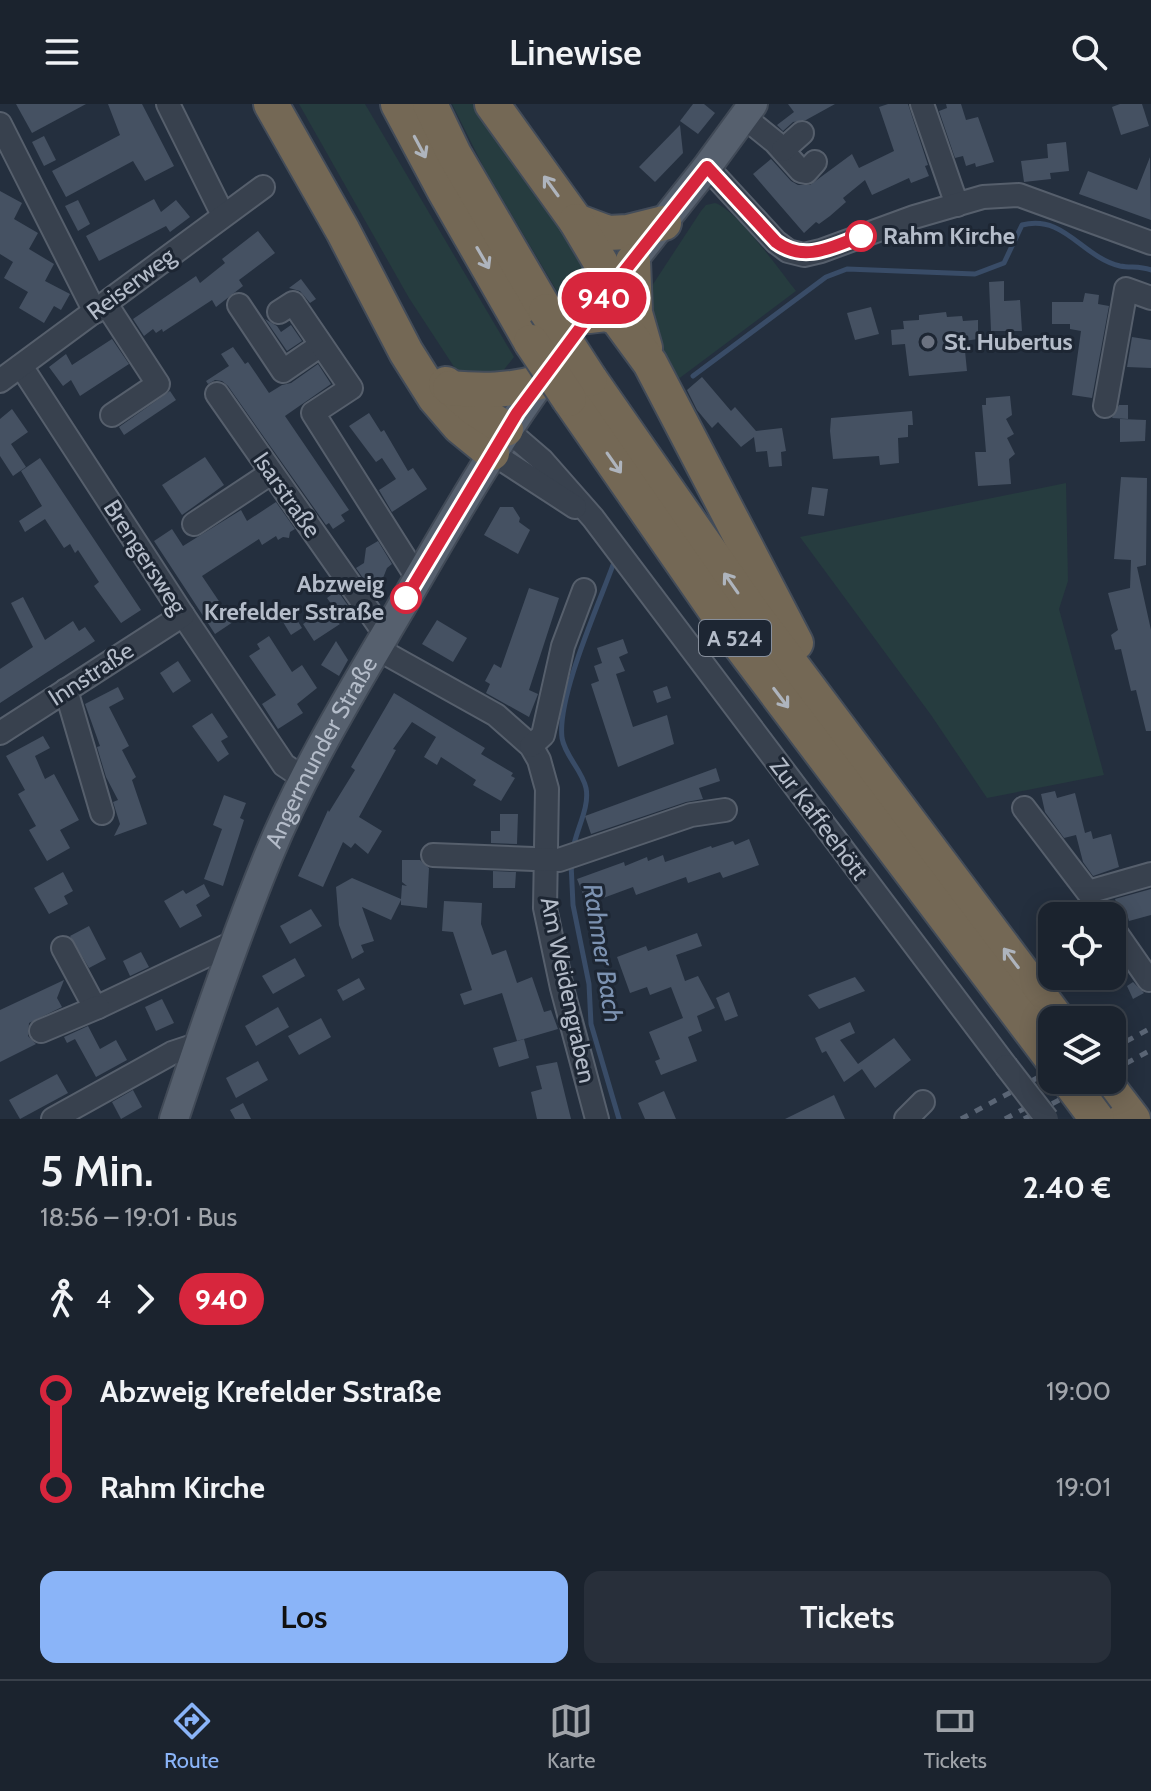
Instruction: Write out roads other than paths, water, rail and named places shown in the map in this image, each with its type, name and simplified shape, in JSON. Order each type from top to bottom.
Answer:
[{"type":"highway","points":[[271,104],[428,387],[459,426],[499,441]]},
{"type":"highway","points":[[287,104],[417,347],[439,378],[475,409],[499,441]]},
{"type":"highway","name":"A 524","points":[[398,104],[531,342],[580,389],[844,735],[1038,1023]]},
{"type":"highway","name":"A 524","points":[[430,104],[454,154],[546,311],[580,389],[731,633],[1038,1025]]},
{"type":"highway","points":[[492,104],[576,221],[601,263],[596,306],[617,318],[650,363],[844,735]]},
{"type":"highway","points":[[576,221],[608,233],[628,232],[664,223]]},
{"type":"highway","points":[[633,261],[635,313],[650,363]]},
{"type":"highway","points":[[450,388],[496,391],[518,389],[540,382]]},
{"type":"highway","points":[[1088,1094],[1118,1115]]},
{"type":"highway","points":[[1109,1094],[1118,1115]]},
{"type":"main road","name":"Angermunder Straße","points":[[174,1119],[269,855],[305,779],[381,641],[499,441],[596,306],[664,223],[748,111]]},
{"type":"street","points":[[168,104],[223,215]]},
{"type":"street","points":[[922,104],[957,205]]},
{"type":"street","points":[[748,111],[804,173],[815,162]]},
{"type":"street","points":[[0,124],[100,308],[158,384],[112,415]]},
{"type":"street","points":[[783,150],[802,133]]},
{"type":"street","points":[[707,167],[776,242],[788,251],[804,255],[983,197],[1019,195],[1151,243]]},
{"type":"street","name":"Reiserweg","points":[[0,381],[263,187]]},
{"type":"street","points":[[1105,406],[1126,289],[1151,298]]},
{"type":"street","points":[[279,312],[293,303],[351,388],[313,413],[418,579]]},
{"type":"street","points":[[239,305],[283,371],[321,345]]},
{"type":"street","name":"Brengersweg","points":[[21,366],[284,765],[305,779]]},
{"type":"street","name":"Isarstraße","points":[[217,394],[381,641]]},
{"type":"street","name":"Zur Kaffeehött","points":[[499,441],[542,460],[593,518],[1047,1119]]},
{"type":"street","points":[[194,524],[266,467]]},
{"type":"street","points":[[531,746],[543,735],[563,646],[584,590]]},
{"type":"street","name":"Innstraße","points":[[0,733],[183,615]]},
{"type":"street","name":"Am Weidengraben","points":[[381,641],[496,715],[531,746],[539,760],[547,789],[553,860],[545,908],[562,988],[597,1119]]},
{"type":"street","points":[[66,690],[102,813]]},
{"type":"street","points":[[1024,808],[1095,902]]},
{"type":"street","name":"Am Weidengraben","points":[[553,860],[582,854],[691,815],[725,810]]},
{"type":"street","points":[[433,855],[553,860]]},
{"type":"street","points":[[1088,892],[1151,874]]},
{"type":"street","points":[[41,1031],[237,941]]},
{"type":"street","points":[[1126,947],[1151,979]]},
{"type":"street","points":[[63,948],[92,1002],[98,1007]]},
{"type":"street","points":[[53,1119],[172,1053],[199,1044]]},
{"type":"street","points":[[906,1119],[923,1102]]},
{"type":"waterway","name":"Rahmer Bach","points":[[693,376],[826,277],[847,269],[975,274],[1004,263],[1022,225],[1037,223],[1050,226],[1107,261],[1151,270]]},
{"type":"waterway","name":"Rahmer Bach","points":[[573,849],[587,795],[584,781],[566,751],[562,720],[572,676],[613,565]]},
{"type":"waterway","name":"Rahmer Bach","points":[[571,863],[573,905],[589,984],[591,1024],[619,1119]]},
{"type":"railway","points":[[1126,1041],[1151,1028]]},
{"type":"railway","points":[[1126,1063],[1151,1050]]},
{"type":"railway","points":[[961,1119],[1038,1078]]},
{"type":"railway","points":[[1024,1119],[1070,1094]]},
{"type":"railway","points":[[1005,1119],[1031,1105]]},
{"type":"place","name":"Rahm Kirche","points":[[861,236]]},
{"type":"place","name":"St. Hubertus","points":[[928,342]]},
{"type":"place","name":"Abzweig Krefelder Sstraße","points":[[406,598]]}]
